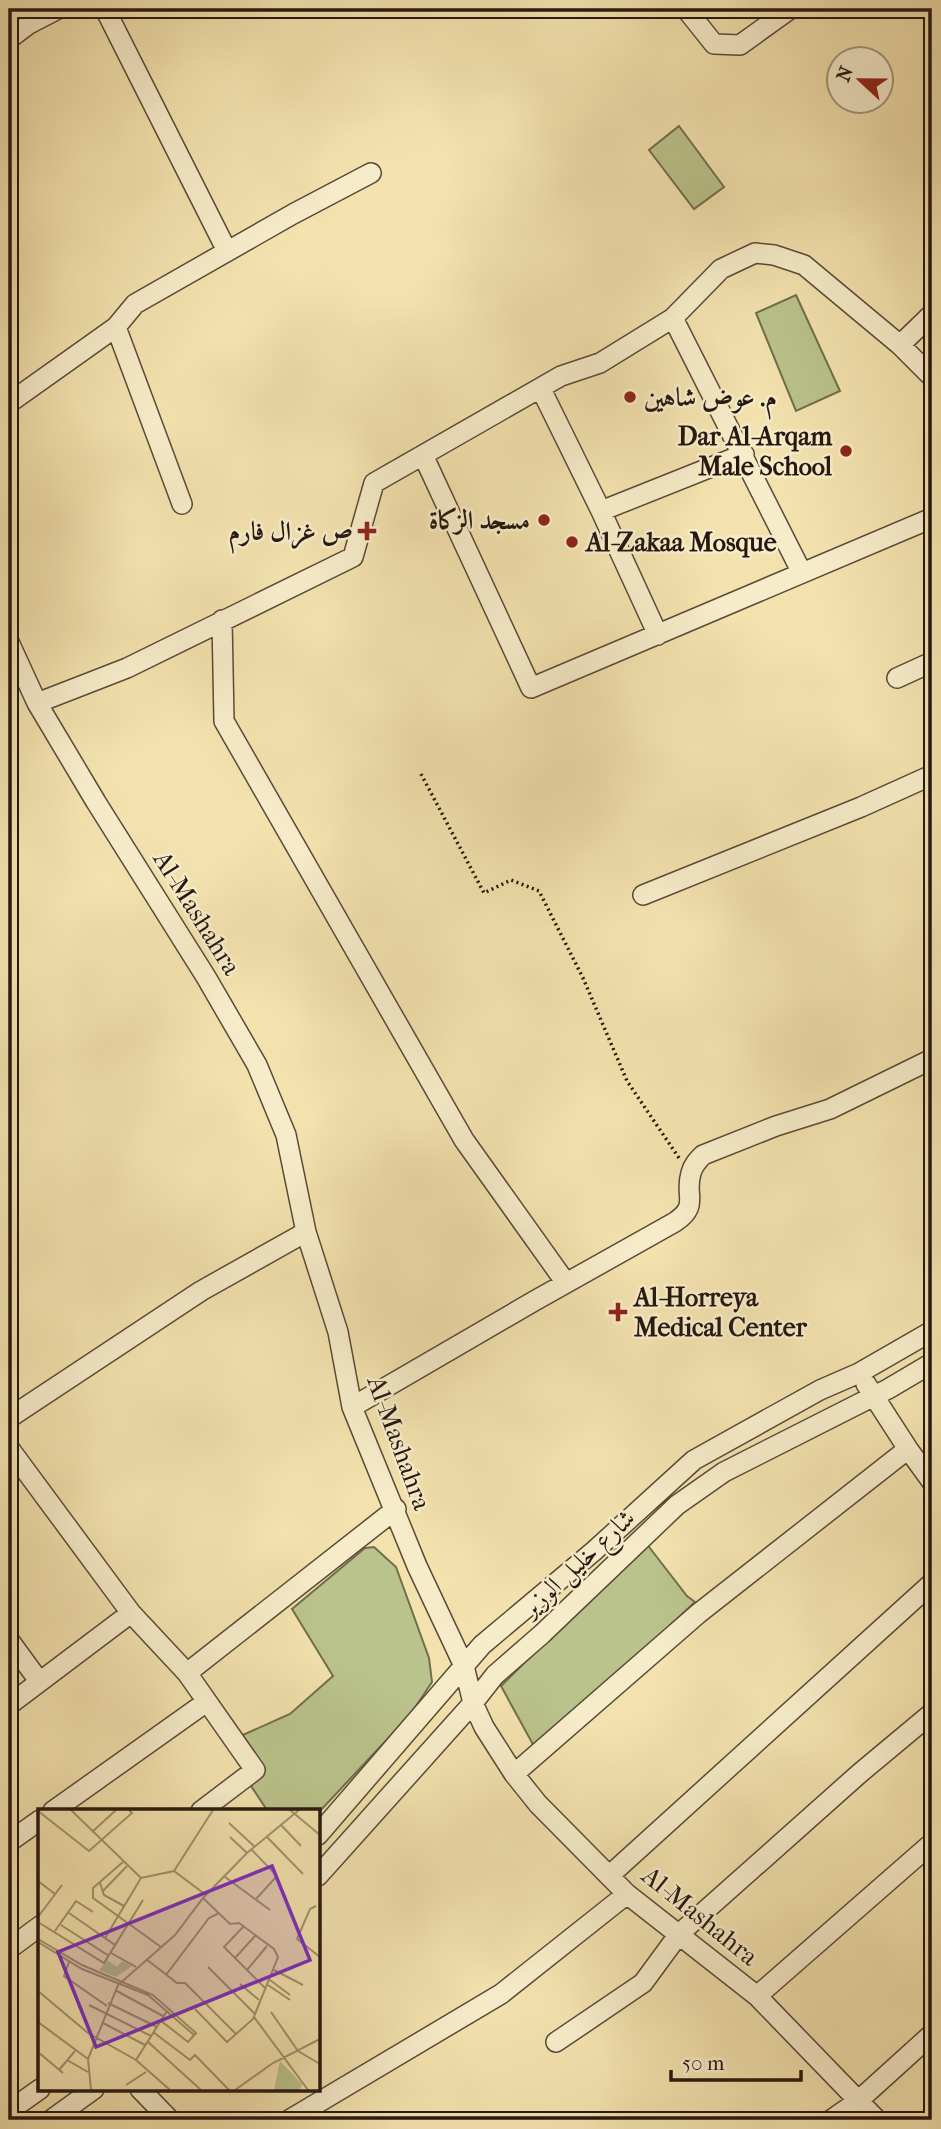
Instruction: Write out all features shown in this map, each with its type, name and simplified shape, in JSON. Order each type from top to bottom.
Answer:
[{"type":"street","points":[[9,39],[29,24],[58,9]]},
{"type":"street","points":[[105,9],[227,251]]},
{"type":"street","points":[[686,9],[714,44],[740,45],[790,9]]},
{"type":"street","points":[[9,403],[116,327],[135,304],[371,173]]},
{"type":"street","points":[[37,703],[127,668],[353,557],[374,483],[561,376],[600,363],[673,318],[721,269],[755,253],[774,254],[804,265],[900,345],[932,377]]},
{"type":"street","points":[[900,345],[932,314]]},
{"type":"street","points":[[673,318],[802,573]]},
{"type":"street","points":[[116,327],[181,504]]},
{"type":"street","points":[[541,389],[658,635]]},
{"type":"street","points":[[601,511],[744,454]]},
{"type":"street","points":[[423,455],[531,688],[932,517]]},
{"type":"street","points":[[222,620],[224,721],[464,1140],[566,1283]]},
{"type":"street","name":"Al-Mashahra","points":[[9,642],[13,666],[206,977],[257,1065],[286,1135],[306,1232],[338,1332],[352,1407],[396,1509],[417,1566],[464,1667],[473,1703],[484,1727],[514,1774],[547,1813],[627,1894],[757,1996],[877,2120]]},
{"type":"street","points":[[897,678],[932,662]]},
{"type":"street","points":[[643,895],[861,807],[932,775]]},
{"type":"street","points":[[352,1407],[687,1214],[691,1200],[690,1174],[704,1155],[776,1126],[830,1109],[932,1059]]},
{"type":"street","points":[[9,1418],[201,1291],[306,1232]]},
{"type":"street","name":"شارع خليل الوزير","points":[[320,1833],[482,1645],[594,1551],[694,1460],[820,1390],[859,1373],[932,1331]]},
{"type":"street","name":"شارع خليل الوزير","points":[[320,1874],[495,1675],[542,1634],[677,1505],[724,1472],[932,1363]]},
{"type":"street","points":[[859,1373],[908,1450],[932,1482]]},
{"type":"street","points":[[9,1448],[131,1613],[187,1674],[255,1770],[204,1809]]},
{"type":"street","points":[[514,1774],[699,1613],[908,1450]]},
{"type":"street","points":[[187,1674],[396,1509]]},
{"type":"street","points":[[610,1875],[932,1583]]},
{"type":"street","points":[[9,1705],[131,1613]]},
{"type":"street","points":[[9,1640],[39,1681]]},
{"type":"street","points":[[56,1809],[205,1703]]},
{"type":"street","points":[[556,2042],[643,1983],[679,1934],[860,1773],[932,1713]]},
{"type":"street","points":[[9,1842],[38,1821]]},
{"type":"street","points":[[757,1996],[932,1843]]},
{"type":"street","points":[[289,2120],[501,1994],[627,1894]]},
{"type":"street","points":[[9,1949],[38,1927]]},
{"type":"street","points":[[831,2120],[858,2101],[932,2034]]},
{"type":"street","points":[[9,2111],[39,2090]]},
{"type":"street","points":[[51,2120],[93,2090]]},
{"type":"street","points":[[141,2090],[170,2120]]},
{"type":"path","points":[[421,774],[484,893],[511,880],[539,891],[583,978],[627,1081],[690,1174]]},
{"type":"green space","points":[[679,126],[724,187],[694,209],[649,150]]},
{"type":"green space","points":[[796,295],[840,391],[796,411],[756,313]]},
{"type":"green space","points":[[646,1543],[687,1596],[695,1602],[536,1750],[501,1686]]},
{"type":"green space","points":[[374,1547],[396,1567],[429,1658],[432,1682],[410,1715],[320,1811],[266,1809],[251,1786],[262,1773],[236,1738],[290,1714],[333,1676],[292,1609],[365,1548]]},
{"type":"place","name":"م. عوض شاهين","points":[[630,397]]},
{"type":"place","name":"Dar Al-Arqam Male School","points":[[846,451]]},
{"type":"place","name":"مسجد الزكاة","points":[[544,520]]},
{"type":"place","name":"ص غزال فارم","points":[[367,531]]},
{"type":"place","name":"Al-Zakaa Mosque","points":[[572,542]]},
{"type":"place","name":"Al-Horreya Medical Center","points":[[618,1312]]}]
